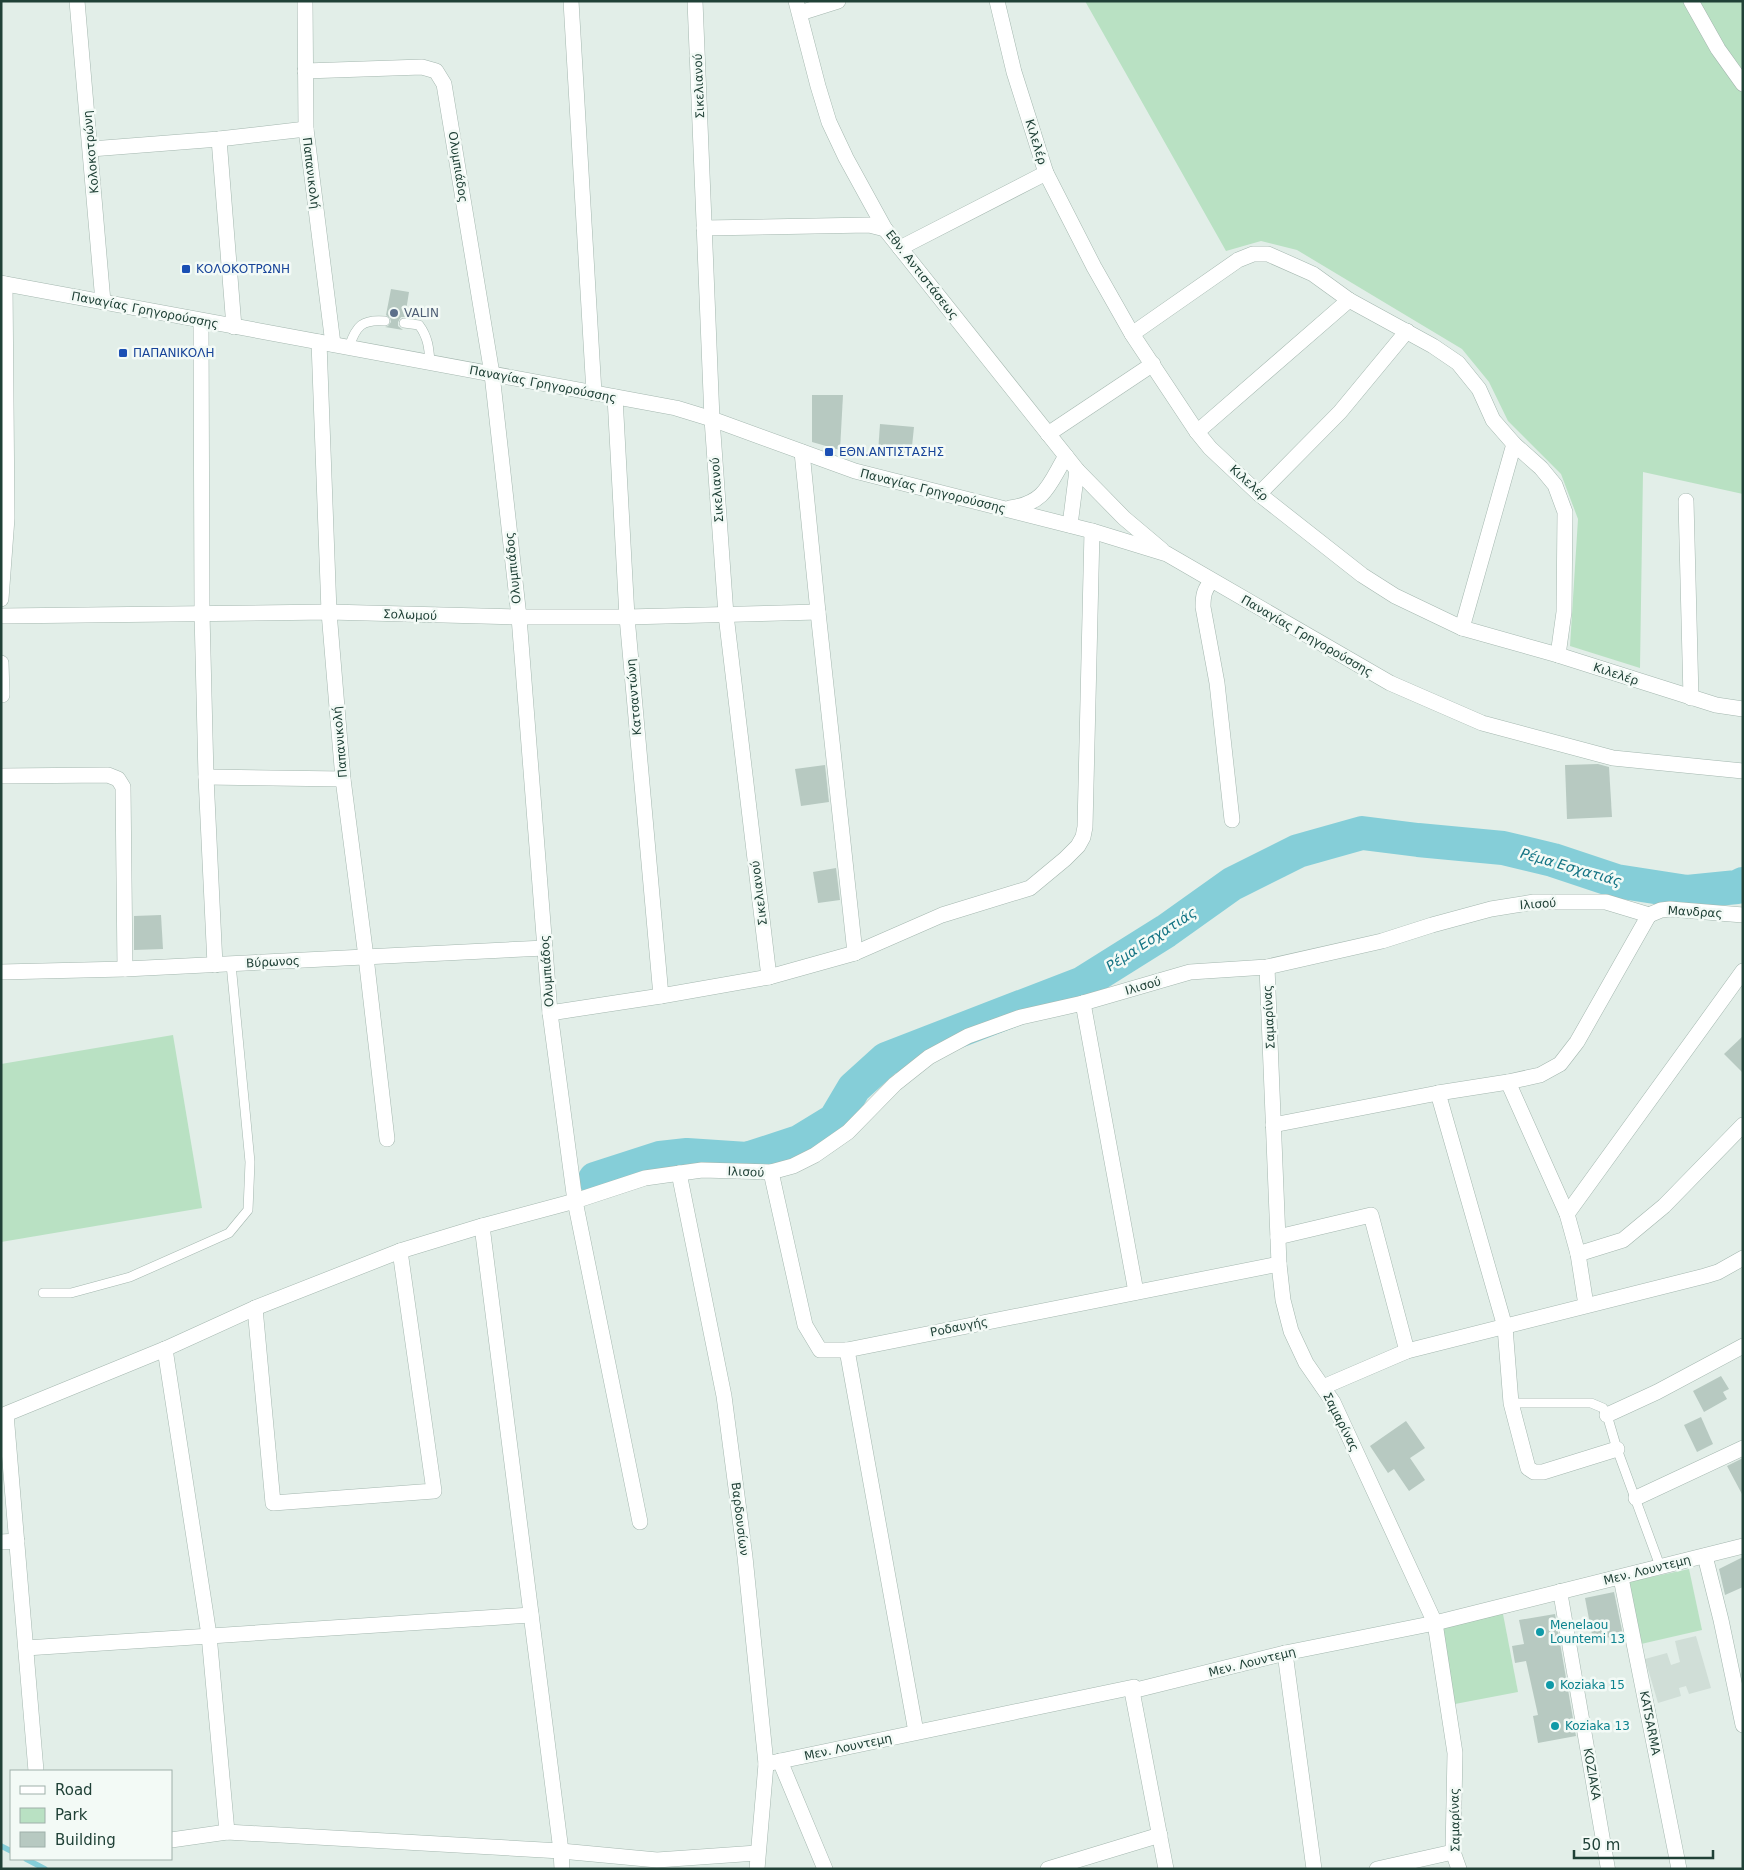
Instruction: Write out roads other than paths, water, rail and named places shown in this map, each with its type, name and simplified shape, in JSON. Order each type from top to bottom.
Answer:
[{"type":"street","name":"Κολοκοτρώνη","points":[[77,1],[103,302]]},
{"type":"street","name":"Παπανικολή","points":[[306,1],[306,129],[326,343],[329,612],[343,779],[387,1139]]},
{"type":"street","points":[[571,1],[594,393]]},
{"type":"street","name":"Σικελιανού","points":[[695,1],[712,418],[726,615],[769,977]]},
{"type":"street","points":[[798,7],[838,1]]},
{"type":"street","name":"Κιλελέρ","points":[[997,1],[1014,72],[1046,173],[1094,267],[1132,334],[1197,432],[1210,448],[1259,494],[1362,575],[1396,596],[1462,628],[1691,698],[1716,705],[1743,709]]},
{"type":"street","points":[[1691,1],[1718,49],[1743,84]]},
{"type":"street","name":"Εθν. Αντιστάσεως","points":[[798,7],[818,86],[830,122],[846,158],[885,229],[1077,470],[1124,518],[1167,554]]},
{"type":"street","name":"Ολυμπιάδος","points":[[305,71],[422,67],[436,71],[444,84],[492,374],[519,617],[550,1013],[575,1201],[640,1522]]},
{"type":"street","points":[[91,149],[219,139],[306,129]]},
{"type":"street","points":[[219,139],[234,327]]},
{"type":"street","points":[[900,248],[1046,173]]},
{"type":"street","points":[[704,228],[869,225],[885,229]]},
{"type":"street","points":[[1132,334],[1238,260],[1253,254],[1268,254],[1313,274],[1350,300],[1458,362],[1478,389],[1493,420],[1514,444],[1542,468],[1555,486],[1565,512],[1564,612],[1558,656]]},
{"type":"street","points":[[1,599],[4,518],[3,284]]},
{"type":"street","name":"Παναγίας Γρηγορούσσης","points":[[3,284],[676,408],[712,418],[855,471],[1070,525],[1167,554],[1390,683],[1482,724],[1613,758],[1743,771]]},
{"type":"street","points":[[1197,432],[1350,300]]},
{"type":"street","points":[[201,321],[202,613],[206,777],[214,965]]},
{"type":"street","points":[[1259,494],[1340,412],[1407,331]]},
{"type":"street","points":[[1048,434],[1153,364]]},
{"type":"street","name":"Κατσαντώνη","points":[[615,397],[627,617],[661,996]]},
{"type":"street","points":[[1462,628],[1514,444]]},
{"type":"street","points":[[802,452],[856,953]]},
{"type":"street","points":[[1004,508],[1026,506],[1044,494],[1066,456]]},
{"type":"street","points":[[1070,525],[1077,470]]},
{"type":"street","points":[[1686,501],[1691,698]]},
{"type":"street","points":[[550,1013],[769,977],[856,953],[942,915],[1030,888],[1066,858],[1078,846],[1086,827],[1092,531]]},
{"type":"street","points":[[1212,581],[1206,587],[1203,594],[1203,607],[1217,682],[1232,820]]},
{"type":"street","name":"Σολωμού","points":[[1,616],[329,612],[519,617],[627,617],[818,612]]},
{"type":"street","points":[[1,663],[2,695]]},
{"type":"street","points":[[1,776],[108,775],[118,779],[123,787],[125,969]]},
{"type":"street","points":[[206,777],[343,779]]},
{"type":"street","name":"Ιλισού","points":[[17,1542],[6,1414],[255,1308],[400,1251],[482,1226],[575,1201],[645,1178],[702,1170],[771,1172],[793,1166],[815,1155],[848,1132],[895,1084],[929,1057],[968,1036],[1021,1017],[1083,1003],[1190,972],[1266,967],[1382,941],[1432,924],[1491,909],[1534,902],[1606,902],[1649,916]]},
{"type":"street","name":"Μανδρας","points":[[1649,916],[1661,910],[1670,909],[1743,915]]},
{"type":"street","points":[[1274,1125],[1438,1093],[1508,1082],[1540,1075],[1560,1064],[1577,1042],[1649,916]]},
{"type":"street","name":"Βύρωνος","points":[[1,972],[125,969],[545,948]]},
{"type":"street","name":"Σαμαρίνας","points":[[1266,967],[1278,1237],[1283,1300],[1291,1331],[1306,1363],[1333,1402],[1435,1623],[1455,1753],[1453,1852],[1460,1869]]},
{"type":"street","points":[[1566,1214],[1743,971]]},
{"type":"street","points":[[1083,1003],[1136,1292]]},
{"type":"street","points":[[1508,1082],[1566,1214],[1578,1254],[1586,1305]]},
{"type":"street","points":[[1438,1093],[1505,1327],[1511,1403],[1528,1468],[1534,1472],[1543,1472],[1617,1449]]},
{"type":"street","points":[[1578,1254],[1623,1240],[1664,1206],[1743,1125]]},
{"type":"street","name":"Ροδαυγής","points":[[771,1172],[805,1325],[820,1350],[846,1350],[1280,1264]]},
{"type":"street","name":"Βαρδουσίων","points":[[679,1173],[724,1396],[773,1762],[757,1861]]},
{"type":"street","points":[[1278,1237],[1371,1215],[1407,1351]]},
{"type":"street","points":[[482,1226],[562,1869]]},
{"type":"street","points":[[255,1308],[273,1503],[434,1491],[400,1251]]},
{"type":"street","points":[[1323,1387],[1407,1351],[1705,1276],[1718,1272],[1743,1258]]},
{"type":"street","points":[[1607,1415],[1657,1392],[1743,1346]]},
{"type":"street","points":[[164,1348],[208,1635],[227,1832]]},
{"type":"street","points":[[846,1350],[916,1732]]},
{"type":"street","points":[[1636,1498],[1743,1448]]},
{"type":"street","points":[[1,1542],[17,1542],[36,1770]]},
{"type":"street","name":"Μεν. Λουντεμη","points":[[773,1762],[1134,1687],[1132,1691],[1285,1653],[1435,1623],[1743,1546]]},
{"type":"street","points":[[1705,1556],[1743,1724]]},
{"type":"street","name":"KATSARMA","points":[[1621,1578],[1679,1869]]},
{"type":"street","name":"KOZIAKA","points":[[1560,1591],[1608,1869]]},
{"type":"street","points":[[26,1648],[531,1615]]},
{"type":"street","points":[[1285,1653],[1314,1869]]},
{"type":"street","points":[[1132,1691],[1166,1869]]},
{"type":"street","points":[[773,1762],[825,1869]]},
{"type":"street","points":[[172,1840],[227,1832],[561,1850],[657,1860],[757,1861]]},
{"type":"street","points":[[1048,1869],[1160,1835]]},
{"type":"street","points":[[1382,1868],[1453,1852]]},
{"type":"lane","points":[[348,347],[354,333],[362,324],[370,320],[385,321]]},
{"type":"lane","points":[[404,323],[419,325],[425,332],[429,346],[430,362]]},
{"type":"lane","points":[[43,1293],[71,1293],[130,1277],[229,1232],[248,1210],[250,1162],[231,964]]},
{"type":"lane","points":[[1511,1403],[1591,1403],[1603,1408],[1660,1566]]},
{"type":"waterway","name":"Ρέμα Εσχατιάς","points":[[595,1179],[660,1158],[687,1155],[747,1159],[799,1142],[835,1120],[854,1088],[886,1059],[1083,983],[1166,931],[1232,884],[1298,851],[1362,833],[1503,848],[1553,860],[1616,881],[1687,892],[1737,887],[1743,884]]},
{"type":"waterway","points":[[1,1846],[10,1850]]},
{"type":"waterway","points":[[28,1860],[45,1869]]},
{"type":"place","name":"ΚΟΛΟΚΟΤΡΩΝΗ","points":[[186,269]]},
{"type":"place","name":"VALIN","points":[[394,313]]},
{"type":"place","name":"ΠΑΠΑΝΙΚΟΛΗ","points":[[123,353]]},
{"type":"place","name":"ΕΘΝ.ΑΝΤΙΣΤΑΣΗΣ","points":[[829,452]]},
{"type":"place","name":"Menelaou Lountemi 13","points":[[1540,1632]]},
{"type":"place","name":"Koziaka 15","points":[[1550,1685]]},
{"type":"place","name":"Koziaka 13","points":[[1555,1726]]}]
